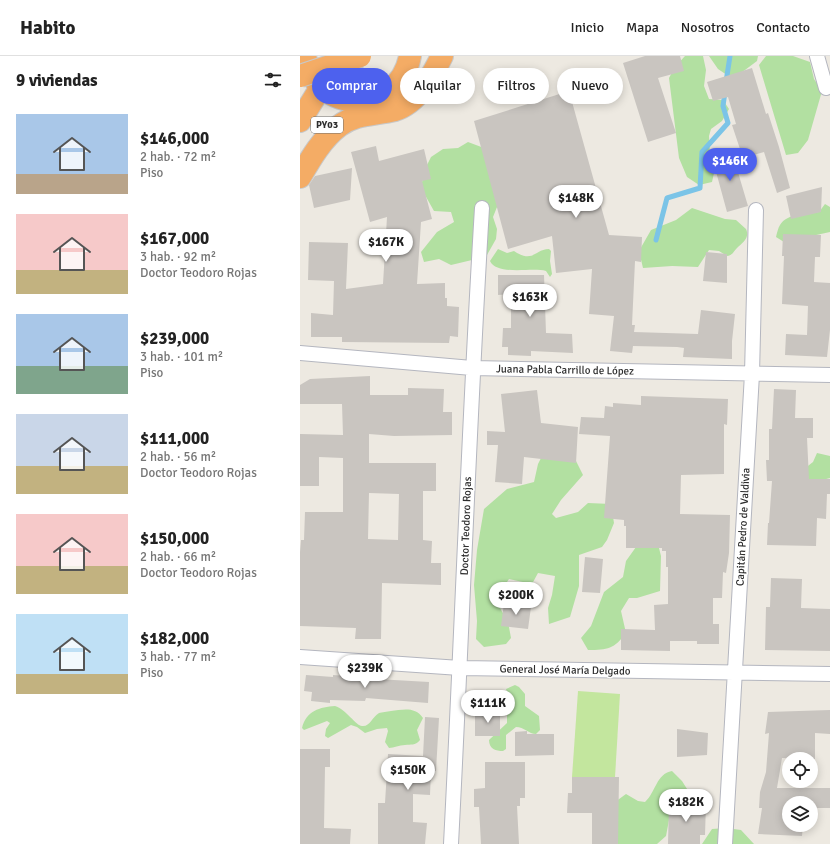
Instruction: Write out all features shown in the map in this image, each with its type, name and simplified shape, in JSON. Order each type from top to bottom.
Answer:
[{"type":"highway","name":"PY03","points":[[300,120],[312,75],[306,56]]},
{"type":"highway","points":[[310,83],[360,56]]},
{"type":"highway","points":[[300,176],[317,149],[340,125],[357,116],[396,109],[411,101],[426,84],[442,56]]},
{"type":"highway","name":"PY03","points":[[392,89],[402,77],[413,59]]},
{"type":"highway","name":"PY03","points":[[300,167],[311,143],[328,123],[358,104]]},
{"type":"street","points":[[817,56],[826,88]]},
{"type":"street","name":"Doctor Teodoro Rojas","points":[[451,844],[460,668],[472,368],[482,208]]},
{"type":"street","name":"Capitán Pedro de Valdivia","points":[[725,844],[752,374],[756,210]]},
{"type":"street","name":"Juana Pabla Carrillo de López","points":[[300,353],[472,368],[830,375]]},
{"type":"street","name":"General José María Delgado","points":[[300,657],[460,668],[830,674]]},
{"type":"green space","points":[[685,56],[703,56],[706,70],[704,86],[709,99],[723,100],[729,109],[722,121],[711,129],[709,136],[710,155],[714,173],[712,182],[699,185],[687,177],[679,158],[669,78],[675,67]]},
{"type":"green space","points":[[709,56],[758,56],[757,61],[733,79],[718,69]]},
{"type":"green space","points":[[766,56],[793,56],[810,62],[814,79],[822,91],[808,140],[798,153],[786,155],[759,65]]},
{"type":"green space","points":[[468,142],[484,148],[499,202],[493,217],[497,229],[496,239],[487,255],[472,260],[451,265],[439,259],[424,262],[421,252],[437,232],[454,222],[451,212],[434,211],[421,188],[424,171],[431,157],[443,149],[458,148]]},
{"type":"green space","points":[[825,204],[830,207],[830,232],[784,242],[776,237],[778,229],[783,221],[793,216],[819,212]]},
{"type":"green space","points":[[692,208],[725,219],[736,220],[746,229],[747,235],[745,240],[729,256],[719,251],[709,250],[698,267],[672,266],[643,268],[639,251],[651,230],[676,220]]},
{"type":"green space","points":[[498,249],[507,253],[514,251],[520,255],[530,256],[540,251],[549,249],[551,251],[550,261],[552,274],[550,277],[546,271],[507,270],[494,266],[490,261]]},
{"type":"green space","points":[[817,453],[830,456],[830,478],[811,483],[800,474],[813,462]]},
{"type":"green space","points":[[543,454],[574,457],[583,475],[561,500],[552,514],[556,518],[578,512],[588,503],[611,504],[614,523],[607,540],[602,547],[579,555],[579,586],[570,617],[549,624],[548,608],[555,576],[538,573],[532,584],[509,579],[503,588],[500,608],[508,622],[511,638],[506,644],[484,647],[476,639],[477,621],[474,585],[477,550],[484,509],[507,489],[534,482],[538,464]]},
{"type":"green space","points":[[658,544],[661,556],[660,591],[637,598],[629,598],[621,611],[626,633],[610,648],[588,650],[581,638],[591,626],[604,592],[623,577],[626,561],[636,547]]},
{"type":"green space","points":[[515,685],[525,694],[525,706],[539,716],[540,730],[536,734],[533,734],[522,728],[516,727],[506,735],[506,749],[503,751],[498,751],[490,746],[489,740],[507,723],[507,716],[511,702],[506,689]]},
{"type":"green space","points":[[578,691],[620,694],[615,777],[572,777]]},
{"type":"green space","points":[[335,706],[343,710],[362,726],[367,725],[379,713],[412,710],[420,714],[423,718],[417,730],[420,740],[415,744],[389,748],[385,742],[388,731],[387,728],[377,729],[365,733],[357,727],[351,725],[328,738],[325,736],[326,729],[330,723],[327,721],[304,730],[302,728],[304,722],[314,711],[324,707]]},
{"type":"green space","points":[[672,771],[682,781],[694,800],[691,806],[669,820],[666,836],[657,844],[616,844],[615,802],[626,794],[638,801],[645,802],[649,798],[659,779]]},
{"type":"green space","points":[[726,828],[741,830],[754,844],[702,844],[712,829]]},
{"type":"building","points":[[645,56],[680,56],[684,71],[658,78],[676,133],[648,142],[623,63]]},
{"type":"building","points":[[752,68],[766,114],[768,113],[779,147],[790,188],[777,193],[764,152],[743,158],[732,125],[736,124],[728,97],[713,101],[707,82]]},
{"type":"building","points":[[557,95],[557,104],[573,104],[609,235],[642,237],[641,262],[635,261],[632,325],[635,325],[634,332],[698,334],[701,310],[735,314],[732,359],[683,357],[684,348],[677,347],[633,346],[632,353],[610,351],[614,316],[589,314],[592,269],[556,273],[552,236],[508,249],[474,121],[528,104],[549,104],[549,97]]},
{"type":"building","points":[[376,146],[379,161],[424,149],[431,179],[422,181],[432,219],[421,222],[417,284],[445,283],[445,298],[447,298],[447,306],[459,307],[458,337],[450,336],[449,343],[342,342],[342,337],[311,337],[311,313],[333,315],[334,281],[308,280],[309,242],[348,243],[346,289],[383,284],[387,217],[370,222],[351,152]]},
{"type":"building","points":[[732,152],[748,206],[727,212],[712,157]]},
{"type":"building","points":[[352,168],[350,200],[314,208],[309,185],[315,176]]},
{"type":"building","points":[[822,187],[821,212],[791,219],[786,196]]},
{"type":"building","points":[[783,234],[821,235],[820,257],[815,257],[814,282],[830,283],[830,330],[827,357],[785,355],[786,334],[807,335],[808,306],[782,304],[784,256],[782,256]]},
{"type":"building","points":[[706,252],[727,254],[727,283],[703,281]]},
{"type":"building","points":[[498,275],[544,275],[546,333],[572,334],[573,353],[531,351],[531,356],[508,355],[508,347],[502,347],[503,328],[511,328],[511,294],[498,295]]},
{"type":"building","points":[[370,376],[370,395],[408,395],[408,388],[444,389],[443,412],[452,412],[452,435],[394,436],[369,434],[369,463],[436,463],[436,491],[423,491],[423,540],[432,541],[431,563],[441,563],[441,585],[382,583],[381,639],[355,639],[356,628],[300,626],[300,552],[301,540],[304,540],[305,512],[343,512],[343,458],[319,457],[319,486],[300,486],[300,434],[343,435],[342,404],[300,404],[300,385],[310,379]],"holes":[[[369,493],[399,494],[398,540],[368,539]]]},
{"type":"building","points":[[774,389],[796,390],[795,418],[813,418],[813,438],[807,438],[809,479],[830,479],[830,494],[827,494],[826,519],[817,518],[816,546],[767,545],[772,481],[767,481],[766,460],[769,460],[769,429],[772,429]]},
{"type":"building","points":[[537,390],[541,423],[578,427],[576,463],[524,457],[522,484],[495,482],[498,445],[487,445],[487,431],[505,432],[501,394]]},
{"type":"building","points":[[641,396],[728,399],[727,425],[724,424],[724,474],[681,475],[680,514],[730,515],[729,553],[726,573],[723,572],[722,598],[713,598],[713,624],[719,624],[719,644],[697,644],[697,641],[670,641],[670,651],[621,650],[621,629],[655,630],[654,605],[668,604],[668,567],[666,567],[666,551],[662,551],[662,548],[626,548],[626,526],[624,526],[624,520],[604,518],[610,436],[579,434],[581,417],[604,418],[605,406],[613,407],[613,403],[641,405]]},
{"type":"building","points":[[585,557],[603,559],[600,593],[582,592]]},
{"type":"building","points":[[771,578],[802,579],[801,608],[830,609],[830,651],[765,650],[766,607],[770,607]]},
{"type":"building","points":[[504,603],[531,607],[528,629],[501,626]]},
{"type":"building","points":[[306,675],[333,677],[333,675],[429,682],[428,703],[366,698],[365,701],[330,700],[330,703],[311,701],[312,692],[304,691]]},
{"type":"building","points":[[830,710],[830,734],[815,733],[815,752],[782,752],[777,788],[830,788],[830,808],[818,808],[818,796],[782,796],[782,832],[802,832],[802,836],[758,834],[762,808],[759,808],[760,792],[766,772],[769,733],[765,734],[768,712]]},
{"type":"building","points":[[475,713],[500,713],[500,736],[475,736]]},
{"type":"building","points":[[425,717],[439,718],[436,771],[431,770],[430,795],[413,794],[413,822],[427,823],[425,844],[378,844],[378,803],[385,803],[388,754],[423,756]]},
{"type":"building","points":[[677,729],[708,733],[707,755],[677,757]]},
{"type":"building","points":[[527,731],[527,734],[554,734],[554,755],[515,756],[515,732]]},
{"type":"building","points":[[300,749],[330,749],[330,767],[325,767],[324,828],[351,829],[350,844],[300,844]]},
{"type":"building","points":[[485,762],[525,762],[525,798],[520,798],[520,806],[517,806],[519,844],[481,844],[479,807],[474,807],[474,789],[485,788]]},
{"type":"building","points":[[572,777],[619,777],[618,844],[592,844],[592,813],[567,813],[568,793],[572,793]]},
{"type":"building","points":[[669,802],[706,803],[705,835],[700,835],[700,844],[668,844]]},
{"type":"waterway","points":[[726,82],[730,56]]},
{"type":"waterway","points":[[656,240],[667,198],[700,188],[702,152],[728,123],[723,106],[725,92]]}]
